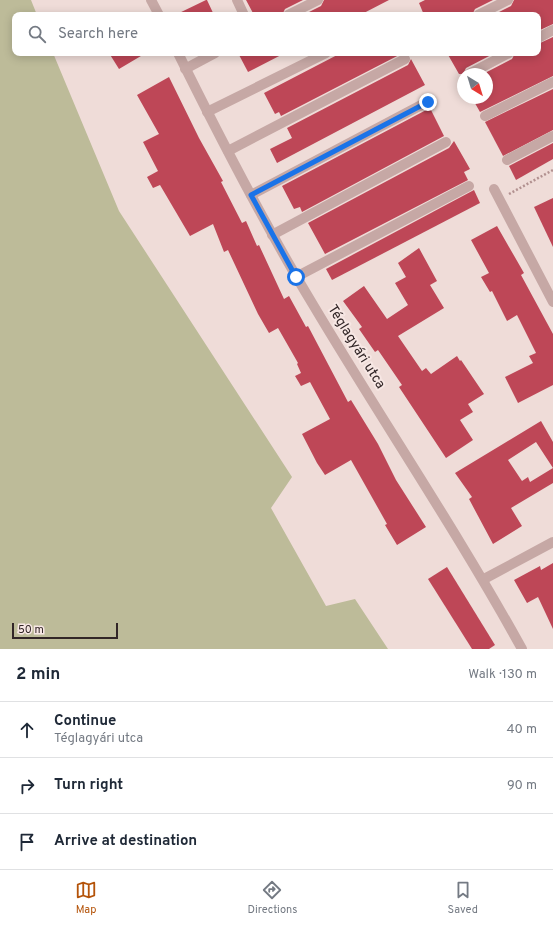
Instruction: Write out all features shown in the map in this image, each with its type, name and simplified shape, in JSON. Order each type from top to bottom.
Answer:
[{"type":"street","points":[[237,0],[243,12]]},
{"type":"street","points":[[294,12],[318,0]]},
{"type":"street","points":[[484,12],[508,0]]},
{"type":"street","points":[[541,36],[553,30]]},
{"type":"street","name":"Téglagyári utca","points":[[179,56],[207,112],[296,277],[484,579],[522,649]]},
{"type":"street","points":[[185,69],[209,56]]},
{"type":"street","points":[[207,112],[320,56]]},
{"type":"street","points":[[480,68],[503,56]]},
{"type":"street","points":[[228,151],[406,59]]},
{"type":"street","points":[[485,116],[553,82]]},
{"type":"street","points":[[251,195],[428,102]]},
{"type":"street","points":[[507,160],[553,136]]},
{"type":"street","points":[[272,235],[446,142]]},
{"type":"street","points":[[296,277],[469,186]]},
{"type":"street","points":[[494,189],[553,302]]},
{"type":"street","points":[[484,579],[553,542]]},
{"type":"path","points":[[499,199],[553,170]]},
{"type":"shaded area","points":[[0,0],[31,0],[36,12],[12,12],[12,56],[54,56],[119,211],[292,477],[271,508],[326,606],[355,599],[388,649],[0,649]]},
{"type":"building","points":[[206,0],[213,12],[181,12]]},
{"type":"building","points":[[246,0],[303,0],[285,9],[284,12],[252,12]]},
{"type":"building","points":[[324,0],[389,0],[366,12],[309,12],[321,6]]},
{"type":"building","points":[[425,0],[493,0],[475,9],[474,12],[423,12],[419,3]]},
{"type":"building","points":[[514,0],[553,0],[553,24],[541,30],[541,12],[499,12],[511,6]]},
{"type":"building","points":[[553,37],[553,76],[480,112],[475,104],[493,104],[493,69],[512,59],[514,56],[541,56],[541,43]]},
{"type":"building","points":[[111,56],[141,56],[119,69]]},
{"type":"building","points":[[240,56],[279,56],[248,72]]},
{"type":"building","points":[[335,56],[397,56],[281,116],[279,112],[275,114],[264,93]]},
{"type":"building","points":[[449,56],[489,56],[466,68],[457,68],[457,70]]},
{"type":"building","points":[[411,59],[425,85],[277,163],[270,149],[292,138],[287,128],[408,65]]},
{"type":"building","points":[[169,77],[199,138],[223,181],[221,182],[242,223],[246,221],[257,246],[259,245],[284,299],[289,296],[306,327],[308,326],[348,402],[351,400],[378,444],[396,480],[426,527],[397,545],[385,525],[387,524],[351,460],[325,475],[317,463],[302,434],[330,419],[310,382],[301,386],[295,376],[301,373],[297,364],[298,363],[278,328],[269,333],[258,314],[228,250],[224,252],[213,224],[190,236],[160,185],[153,188],[147,177],[158,171],[143,142],[159,134],[137,95]]},
{"type":"building","points":[[553,89],[553,130],[503,156],[485,122]]},
{"type":"building","points":[[430,108],[444,136],[302,212],[300,207],[294,209],[282,186]]},
{"type":"building","points":[[454,141],[470,169],[464,172],[468,180],[325,254],[308,223],[449,148]]},
{"type":"building","points":[[553,143],[553,159],[516,180],[509,166]]},
{"type":"building","points":[[474,190],[480,203],[332,280],[326,269]]},
{"type":"building","points":[[553,198],[553,247],[534,207]]},
{"type":"building","points":[[497,226],[524,273],[521,275],[553,334],[553,385],[518,403],[505,377],[533,363],[529,356],[536,353],[517,315],[507,321],[492,291],[490,292],[481,277],[489,273],[471,240]]},
{"type":"building","points":[[419,248],[437,281],[430,285],[444,308],[398,336],[422,371],[426,368],[431,374],[457,356],[484,394],[468,404],[473,412],[460,420],[473,440],[446,458],[399,387],[402,385],[378,350],[375,352],[359,329],[362,327],[343,301],[364,286],[387,319],[408,305],[395,283],[406,277],[398,263]]},
{"type":"building","points":[[541,421],[553,442],[553,468],[553,483],[511,508],[522,526],[493,544],[469,499],[472,497],[455,473]],"holes":[[[536,442],[553,468],[530,482],[528,477],[522,481],[508,460]]]},
{"type":"building","points":[[553,563],[553,629],[538,597],[527,603],[514,580],[540,566],[541,570]]},
{"type":"building","points":[[447,567],[495,645],[489,649],[472,649],[428,579]]},
{"type":"route","points":[[296,277],[251,195],[428,102]]}]
